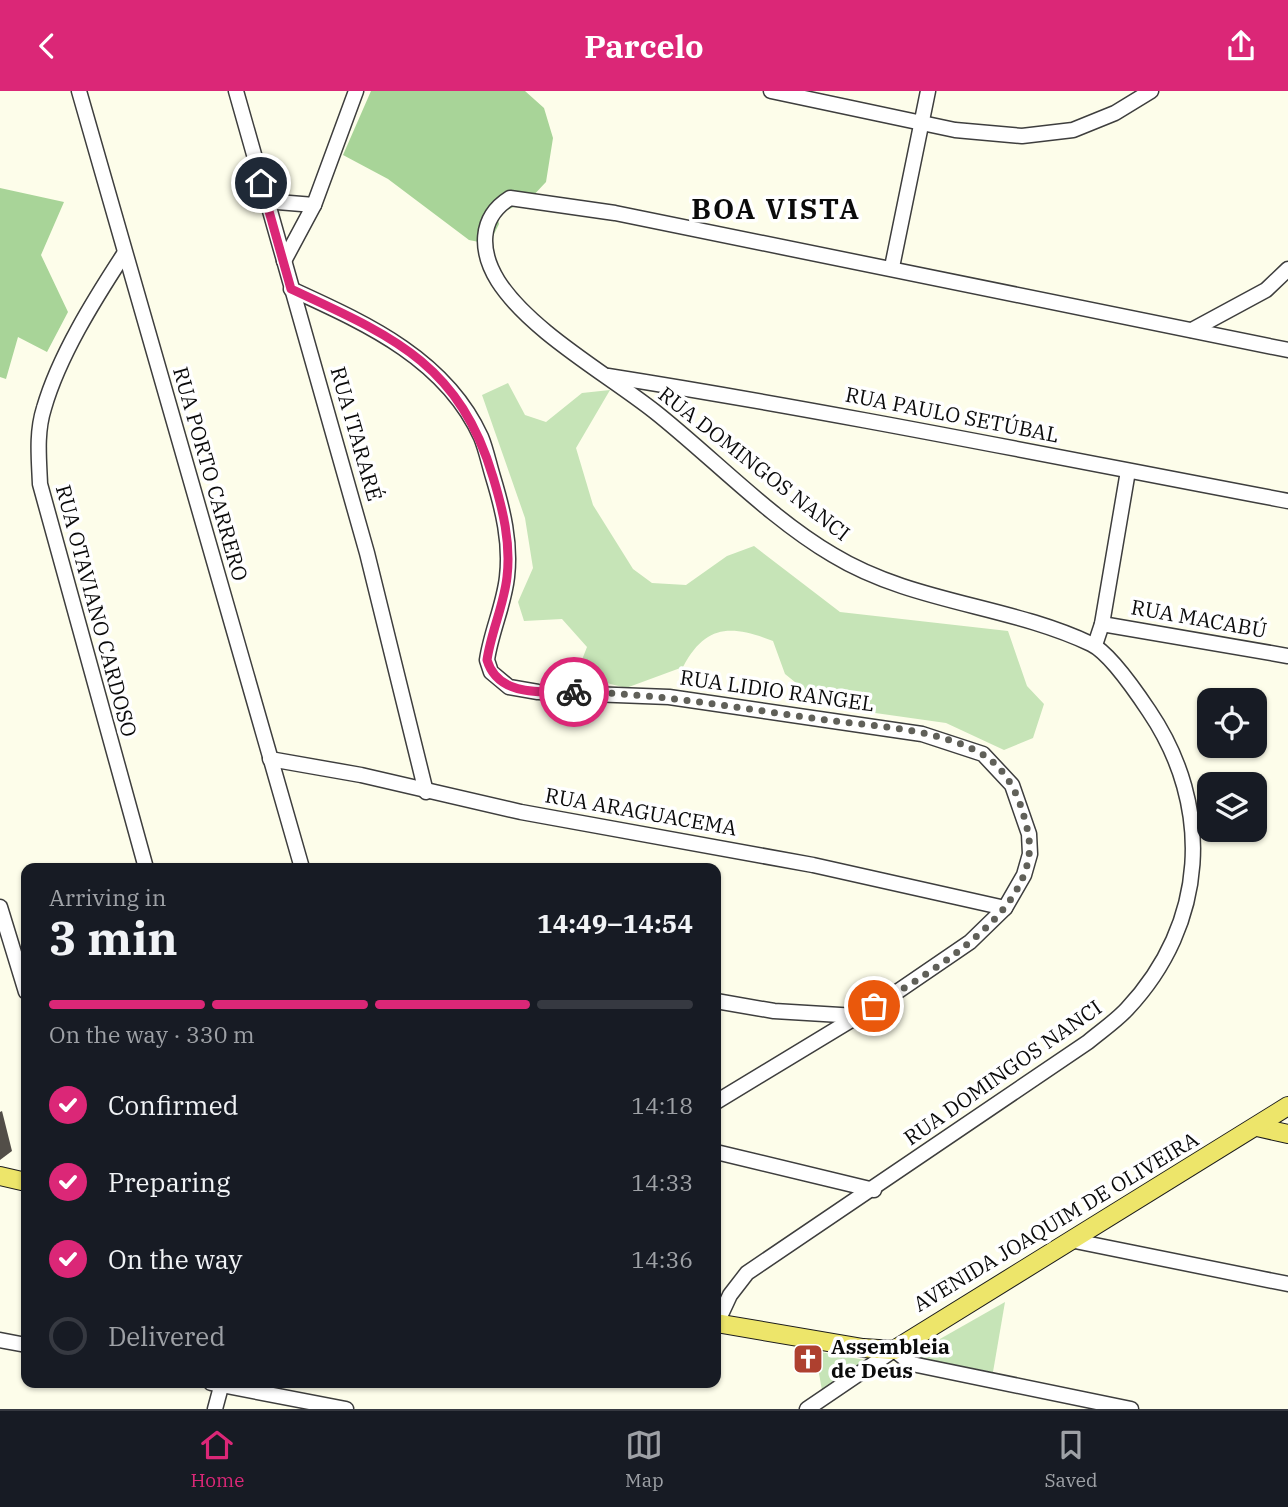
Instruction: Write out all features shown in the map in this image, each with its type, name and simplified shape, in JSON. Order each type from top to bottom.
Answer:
[{"type":"main road","name":"AVENIDA JOAQUIM DE OLIVEIRA","points":[[894,1350],[1257,1127],[1288,1105]]},
{"type":"main road","points":[[1257,1127],[1288,1134]]},
{"type":"main road","points":[[0,1176],[21,1181]]},
{"type":"main road","points":[[721,1324],[863,1348],[894,1350]]},
{"type":"street","name":"RUA PORTO CARRERO","points":[[79,91],[301,863]]},
{"type":"street","name":"RUA ITARARÉ","points":[[236,91],[265,201],[367,553],[426,792]]},
{"type":"street","points":[[284,261],[314,205],[356,91]]},
{"type":"street","points":[[771,91],[955,130],[1022,136],[1073,130],[1115,113],[1151,91]]},
{"type":"street","points":[[892,267],[928,91]]},
{"type":"street","name":"RUA DOMINGOS NANCI","points":[[721,1313],[730,1295],[747,1273],[874,1190],[1088,1042],[1126,1010],[1160,967],[1179,929],[1189,888],[1195,839],[1187,795],[1177,761],[1158,725],[1135,690],[1095,645],[1041,626],[876,577],[831,554],[607,375],[529,317],[499,281],[485,252],[487,222],[498,206],[510,198],[615,213],[892,267],[1288,350]]},
{"type":"street","points":[[265,201],[314,205]]},
{"type":"street","name":"RUA OTAVIANO CARDOSO","points":[[124,254],[94,300],[62,367],[43,409],[38,443],[40,484],[145,863]]},
{"type":"street","points":[[1192,330],[1266,291],[1288,269]]},
{"type":"street","name":"RUA LIDIO RANGEL","points":[[291,289],[383,334],[414,355],[445,383],[481,437],[503,510],[508,550],[507,580],[487,660],[497,679],[509,687],[538,692],[669,697],[922,734],[983,754],[1012,785],[1029,834],[1030,854],[1024,876],[1005,908],[970,943],[721,1099]]},
{"type":"street","name":"RUA PAULO SETÚBAL","points":[[607,375],[796,406],[916,432],[1288,501]]},
{"type":"street","points":[[1095,645],[1102,624],[1129,471]]},
{"type":"street","name":"RUA MACABÚ","points":[[1102,624],[1288,656]]},
{"type":"street","name":"RUA ARAGUACEMA","points":[[270,759],[361,775],[426,792],[713,845],[1005,908]]},
{"type":"street","points":[[0,907],[21,976]]},
{"type":"street","points":[[721,1002],[774,1011],[857,1016]]},
{"type":"street","points":[[721,1153],[874,1190]]},
{"type":"street","points":[[1070,1240],[1288,1284]]},
{"type":"street","points":[[0,1340],[21,1344]]},
{"type":"street","points":[[807,1409],[894,1350],[912,1364],[1131,1409]]},
{"type":"street","points":[[215,1409],[217,1388]]},
{"type":"street","points":[[243,1388],[346,1409]]},
{"type":"green space","points":[[371,91],[525,91],[544,108],[553,138],[546,182],[530,199],[497,215],[499,224],[489,244],[469,240],[388,179],[343,155]]},
{"type":"green space","points":[[0,188],[64,202],[41,255],[68,312],[47,352],[18,337],[6,379],[0,377]]},
{"type":"green space","points":[[508,383],[525,415],[546,422],[582,393],[610,390],[576,448],[593,505],[633,569],[652,583],[686,585],[727,556],[754,546],[840,612],[1008,631],[1027,686],[1044,704],[1033,738],[1004,750],[946,723],[847,709],[811,695],[785,674],[773,641],[744,632],[721,632],[711,636],[701,643],[683,667],[626,688],[576,675],[587,647],[562,619],[524,621],[518,602],[533,568],[525,518],[482,395]]},
{"type":"green space","points":[[1005,1302],[993,1372],[910,1356]]},
{"type":"green space","points":[[815,1351],[871,1361],[823,1396]]},
{"type":"building","points":[[2,1111],[12,1151],[0,1160],[0,1112]]},
{"type":"way so far","points":[[574,692],[669,697],[876,726],[922,734],[964,746],[983,754],[995,764],[1012,785],[1029,834],[1030,854],[1024,876],[1005,908],[970,943],[874,1006]]},
{"type":"place","name":"Assembleia de Deus","points":[[808,1359]]},
{"type":"district","name":"BOA VISTA","points":[[776,209]]},
{"type":"route","points":[[261,183],[291,289],[383,334],[414,355],[445,383],[481,437],[503,510],[508,550],[507,580],[487,660],[491,672],[509,687],[538,692],[574,692]]}]
